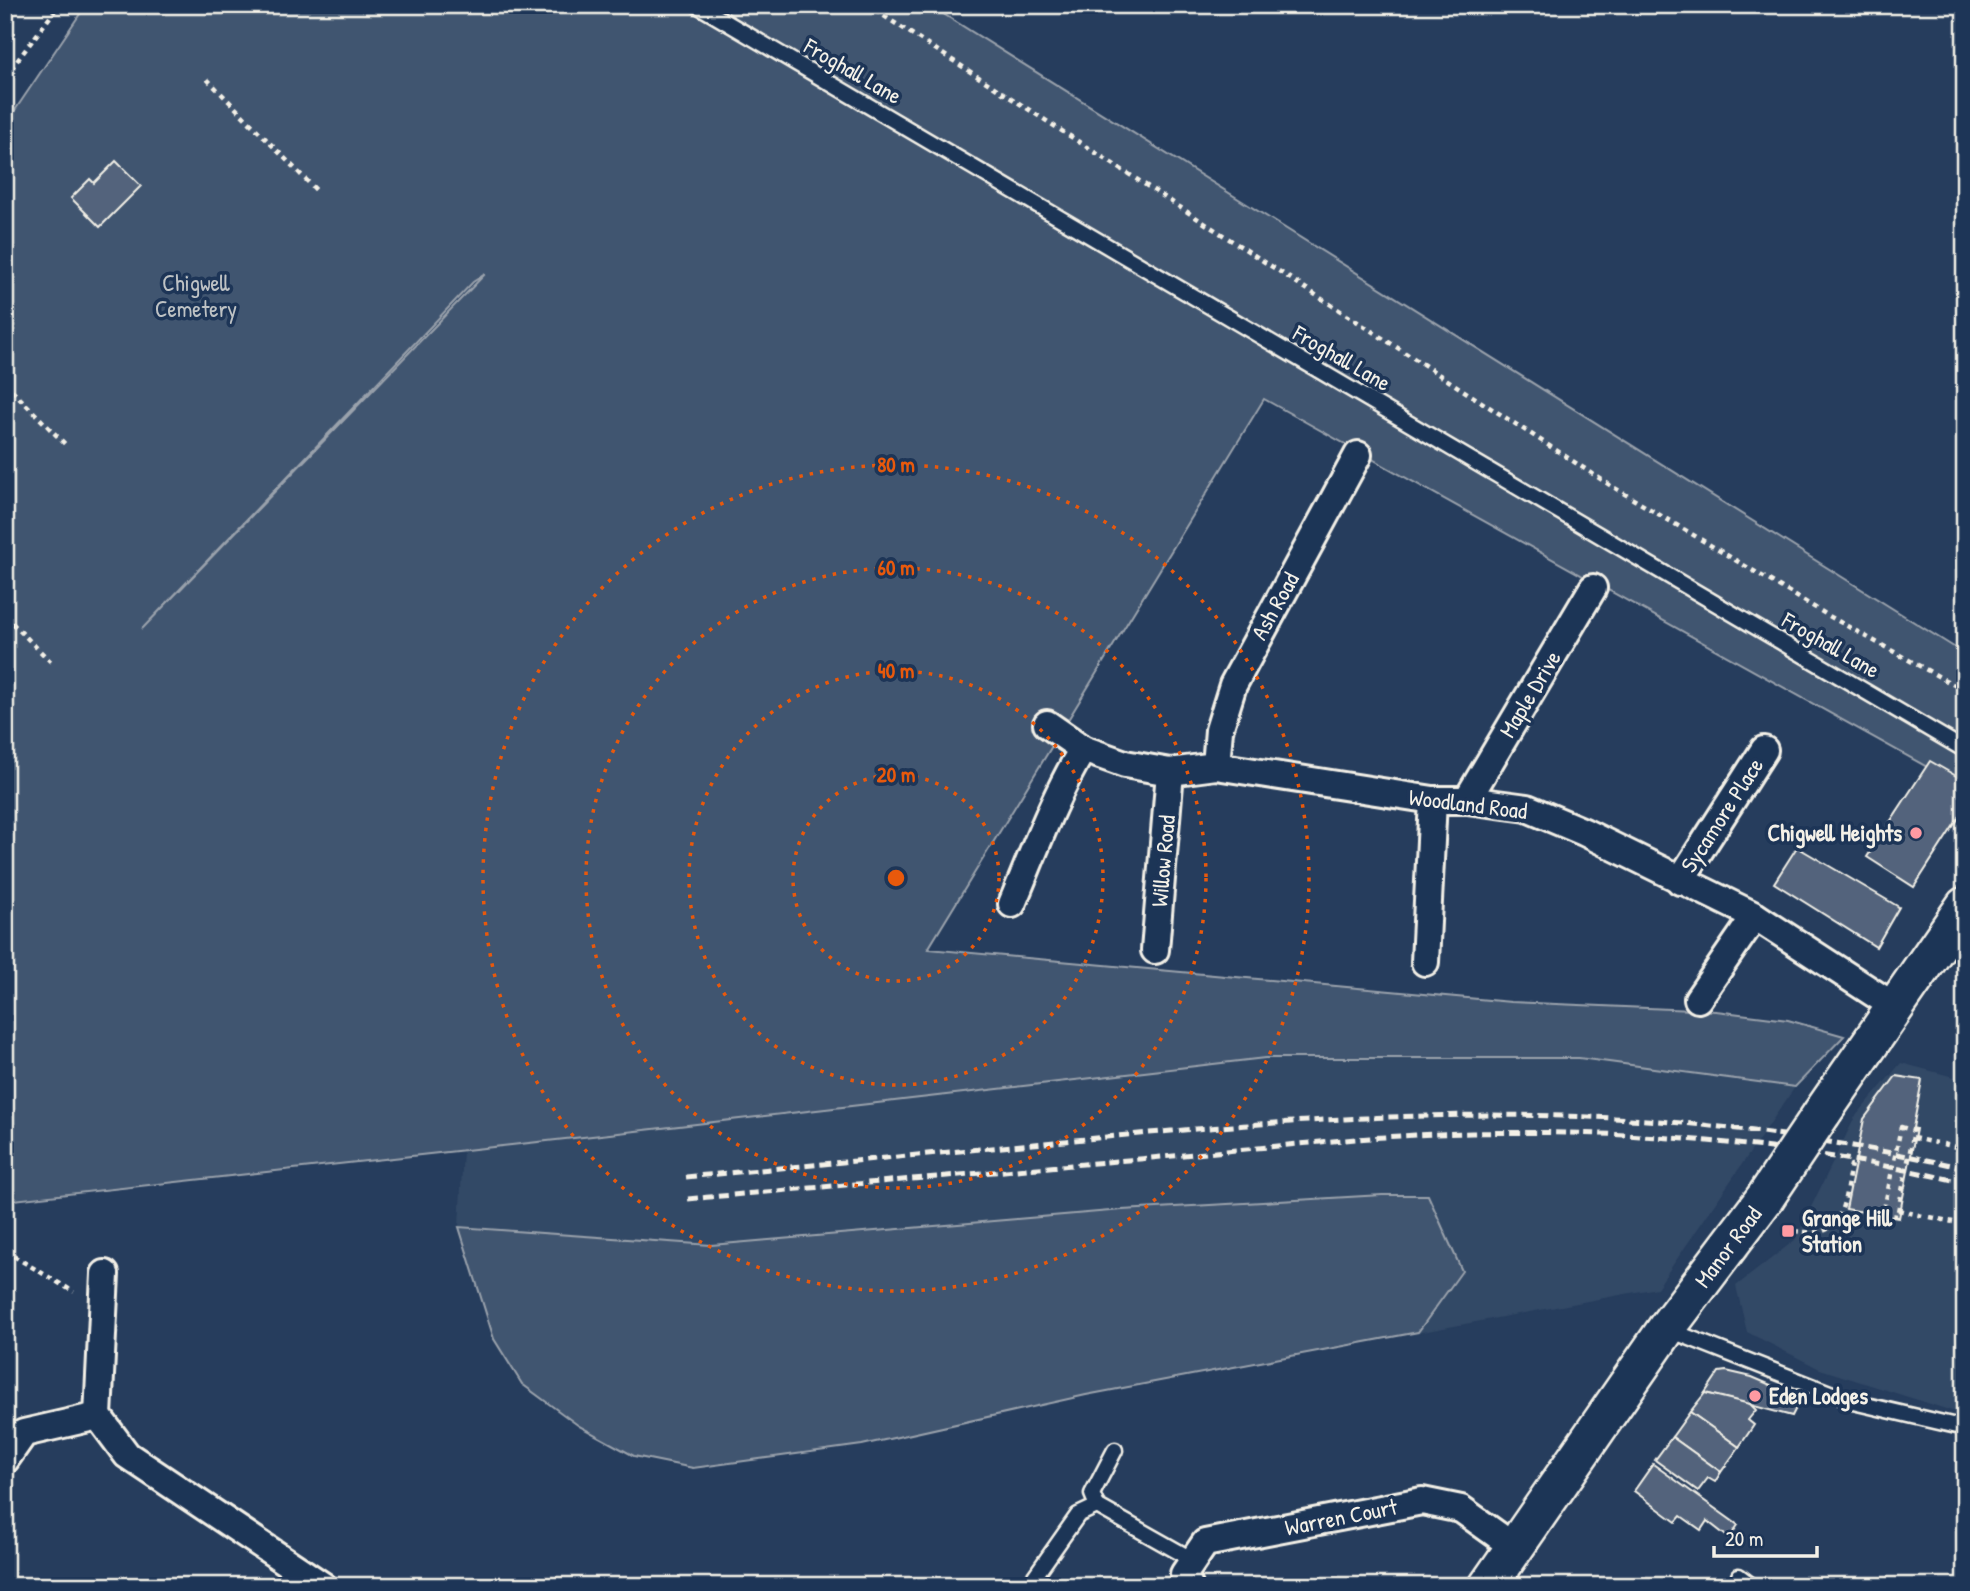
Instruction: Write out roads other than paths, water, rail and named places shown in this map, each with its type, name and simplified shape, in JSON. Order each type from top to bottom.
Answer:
[{"type":"main road","name":"Manor Road","points":[[1488,1586],[1666,1329],[1765,1198],[1965,906]]},
{"type":"street","name":"Ash Road","points":[[1216,766],[1219,730],[1233,685],[1358,455]]},
{"type":"street","name":"Maple Drive","points":[[1467,800],[1592,588]]},
{"type":"street","name":"Woodland Road","points":[[1046,724],[1083,748],[1125,764],[1170,772],[1216,766],[1433,800],[1467,800],[1527,808],[1584,832],[1755,916],[1895,1007]]},
{"type":"street","points":[[1012,904],[1062,785],[1083,748]]},
{"type":"street","name":"Sycamore Place","points":[[1680,881],[1763,750]]},
{"type":"street","name":"Willow Road","points":[[1155,950],[1170,772]]},
{"type":"street","points":[[1425,962],[1433,800]]},
{"type":"street","points":[[1698,999],[1755,916]]},
{"type":"street","points":[[105,1274],[98,1416],[127,1455],[323,1586]]},
{"type":"street","points":[[5,1460],[24,1433],[98,1416]]},
{"type":"street","name":"Warren Court","points":[[1193,1560],[1205,1543],[1422,1502],[1461,1509],[1514,1547]]},
{"type":"street","points":[[1189,1586],[1184,1574],[1193,1560]]},
{"type":"lane","name":"Froghall Lane","points":[[697,5],[1965,750]]},
{"type":"lane","points":[[1666,1329],[1853,1402],[1965,1427]]},
{"type":"lane","points":[[1115,1450],[1092,1494],[1097,1506],[1193,1560]]},
{"type":"lane","points":[[1028,1586],[1078,1515],[1097,1506]]},
{"type":"lane","points":[[1739,1576],[1752,1586]]},
{"type":"railway","points":[[686,1177],[1210,1128],[1355,1118],[1501,1115],[1646,1120],[1726,1128],[1846,1145],[1965,1168]]},
{"type":"railway","points":[[688,1199],[1351,1139],[1534,1132],[1658,1137],[1782,1149],[1965,1183]]},
{"type":"place","name":"Chigwell Heights","points":[[1916,833]]},
{"type":"place","name":"Grange Hill Station","points":[[1788,1231]]},
{"type":"place","name":"Eden Lodges","points":[[1755,1396]]},
{"type":"park label","name":"Chigwell Cemetery","points":[[196,296]]}]
